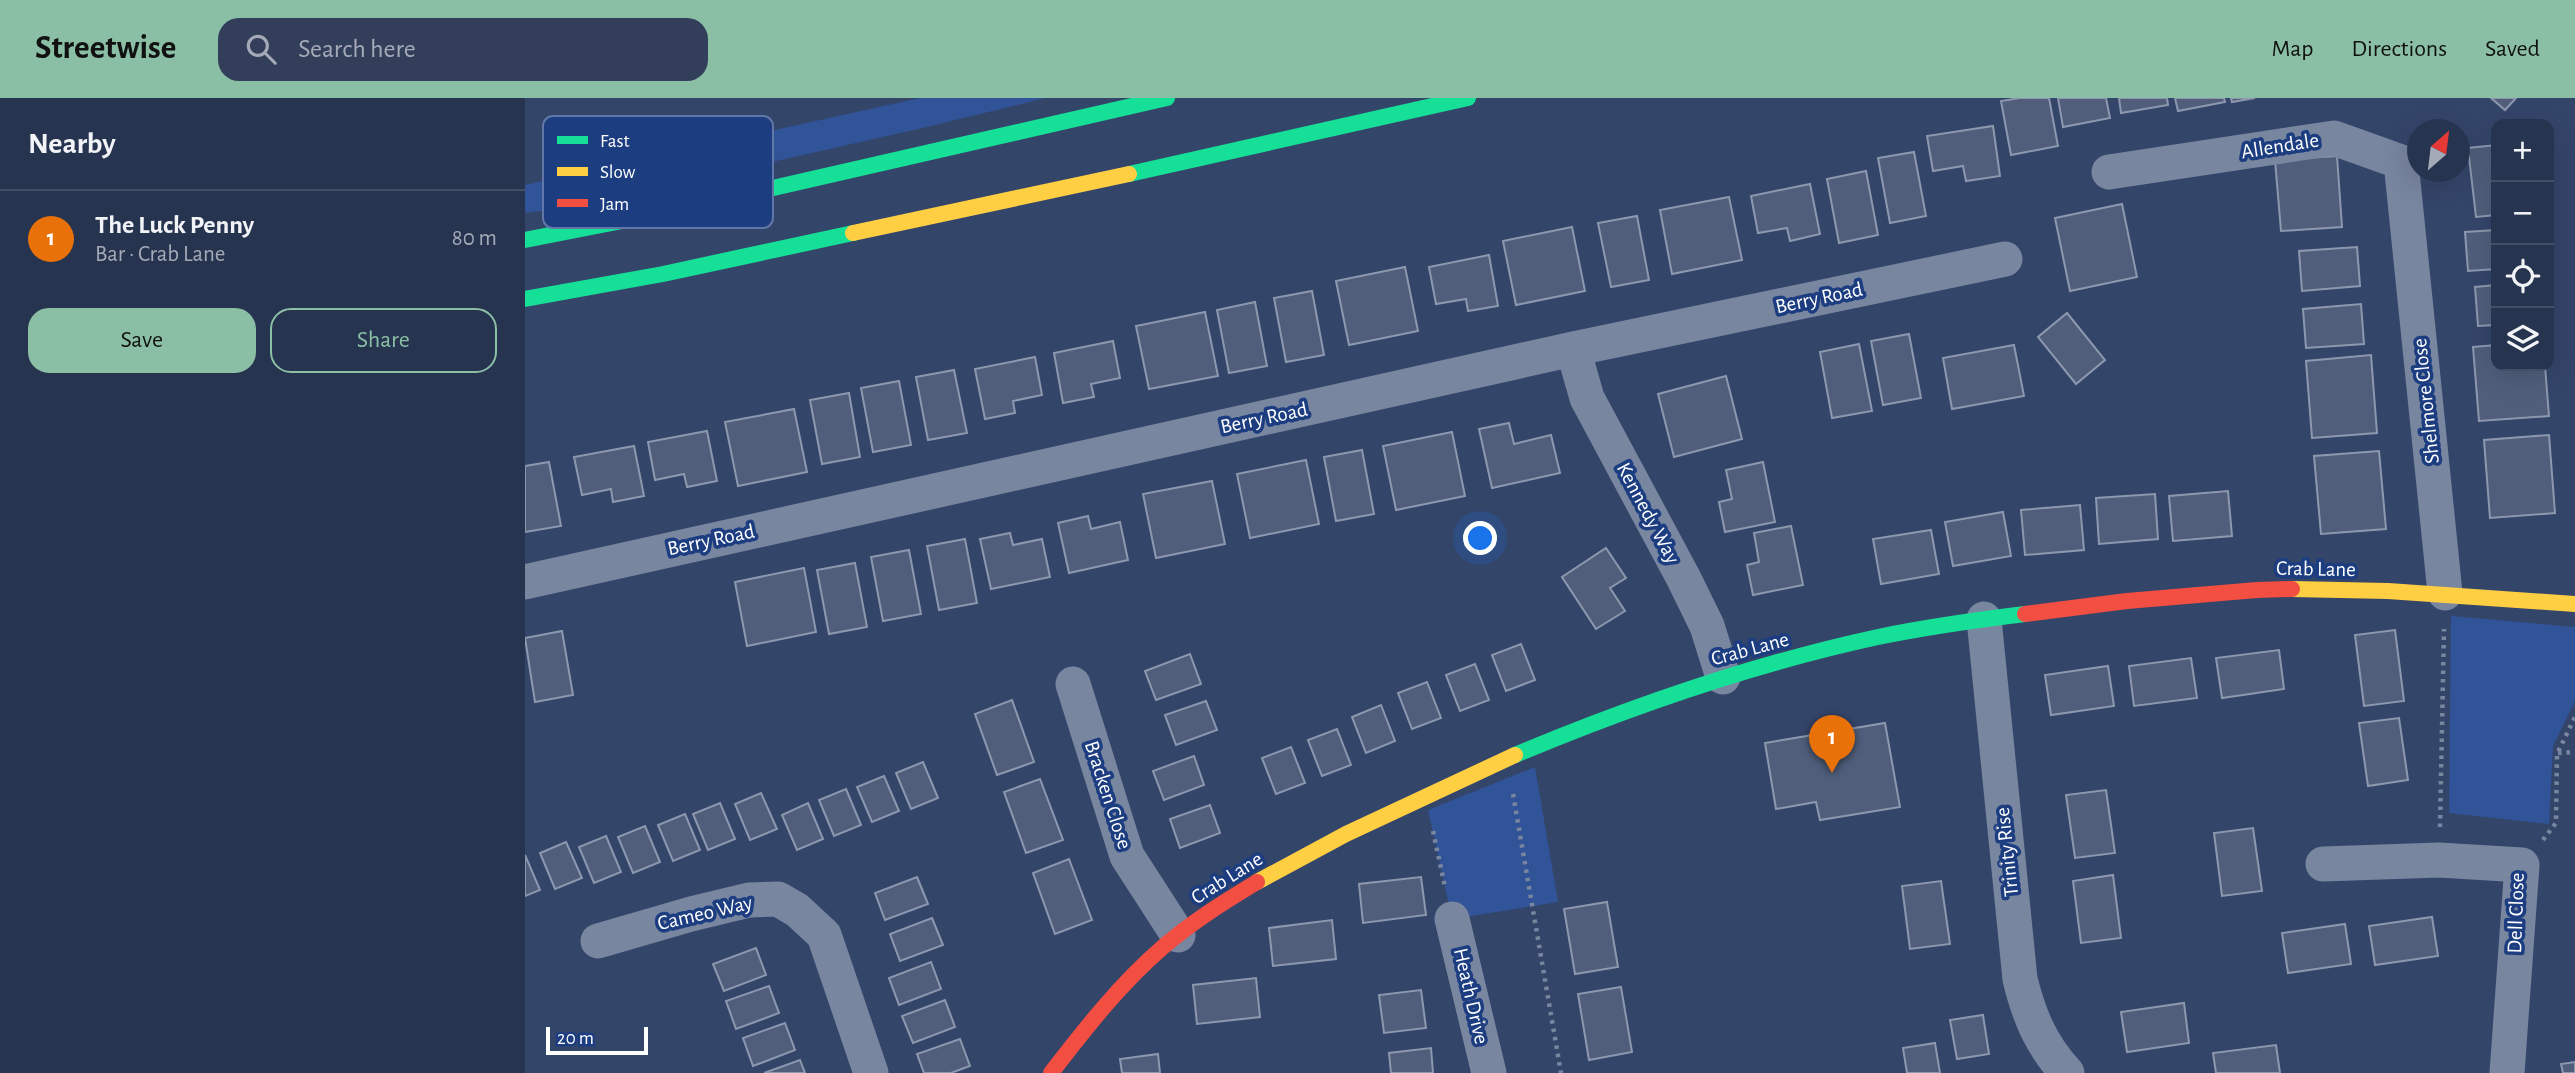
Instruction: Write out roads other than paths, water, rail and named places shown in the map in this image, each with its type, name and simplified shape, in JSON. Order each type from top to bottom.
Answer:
[{"type":"main road","points":[[773,188],[1167,98]]},
{"type":"main road","points":[[525,299],[771,251],[1271,144],[1468,98]]},
{"type":"main road","points":[[525,240],[586,228]]},
{"type":"main road","name":"Crab Lane","points":[[1051,1073],[1086,1026],[1124,983],[1178,935],[1216,907],[1322,845],[1507,758],[1597,720],[1723,677],[1858,642],[1984,619],[2104,603],[2274,589],[2445,593],[2575,604]]},
{"type":"street","name":"Allendale","points":[[2109,172],[2334,138],[2401,162],[2406,209]]},
{"type":"street","name":"Shelmore Close","points":[[2406,209],[2445,593]]},
{"type":"street","name":"Berry Road","points":[[525,582],[1573,349],[2005,259]]},
{"type":"street","name":"Kennedy Way","points":[[1573,349],[1587,398],[1707,626],[1723,677]]},
{"type":"street","name":"Trinity Rise","points":[[1984,619],[2020,979],[2050,1067]]},
{"type":"street","name":"Bracken Close","points":[[1073,684],[1127,856],[1178,935]]},
{"type":"street","name":"Dell Close","points":[[2323,864],[2439,860],[2522,865],[2507,1073]]},
{"type":"street","name":"Cameo Way","points":[[598,941],[749,900],[778,900],[797,910],[824,934],[871,1073]]},
{"type":"street","name":"Heath Drive","points":[[1453,919],[1489,1073]]},
{"type":"place","name":"The Luck Penny","points":[[1832,773]]}]
